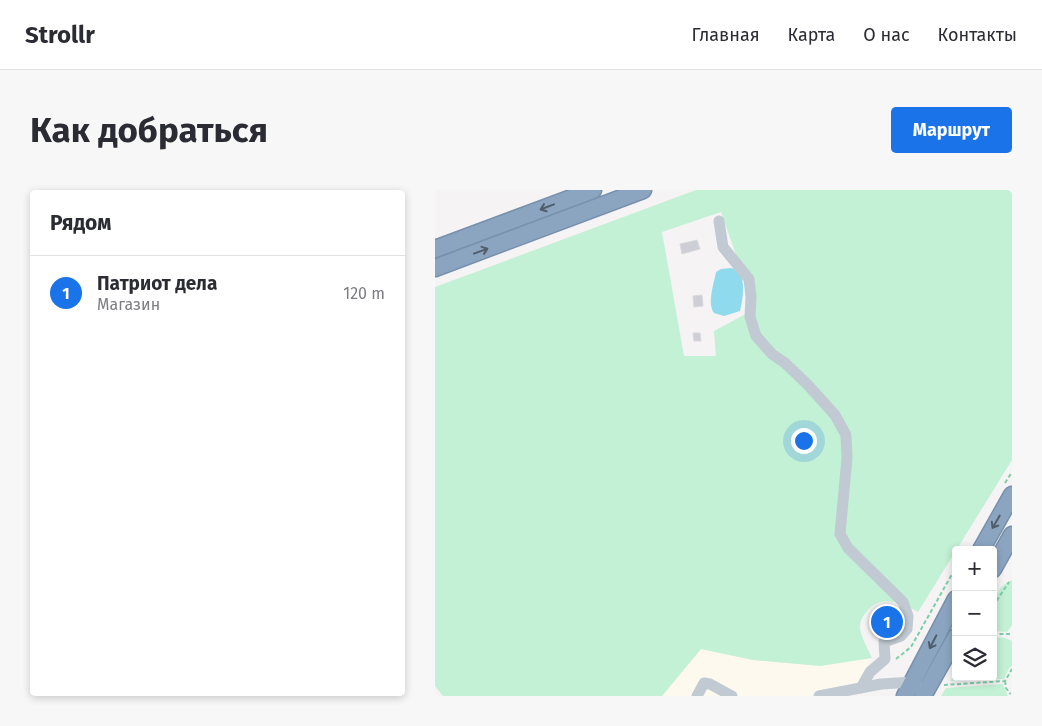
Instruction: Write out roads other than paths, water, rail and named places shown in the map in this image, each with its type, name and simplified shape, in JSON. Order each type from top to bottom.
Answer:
[{"type":"highway","points":[[435,249],[593,190]]},
{"type":"highway","points":[[435,268],[643,190]]},
{"type":"highway","points":[[983,546],[1012,495]]},
{"type":"highway","points":[[997,562],[1012,535]]},
{"type":"highway","points":[[916,691],[952,608]]},
{"type":"highway","points":[[916,691],[952,642]]},
{"type":"lane","points":[[719,221],[723,247],[749,279],[751,297],[750,317],[756,336],[772,354],[785,363],[808,385],[835,416],[846,435],[847,458],[840,534],[848,548],[903,602],[908,616],[907,629],[901,636],[884,642],[885,659],[870,672],[861,688]]},
{"type":"lane","points":[[697,696],[704,683],[710,684],[732,696]]},
{"type":"lane","points":[[819,696],[861,688],[916,691]]},
{"type":"water","points":[[731,268],[738,270],[741,275],[743,285],[742,301],[740,311],[724,316],[714,313],[711,304],[712,293],[716,272],[721,269]]},
{"type":"place","name":"Патриот дела","points":[[887,622]]}]
